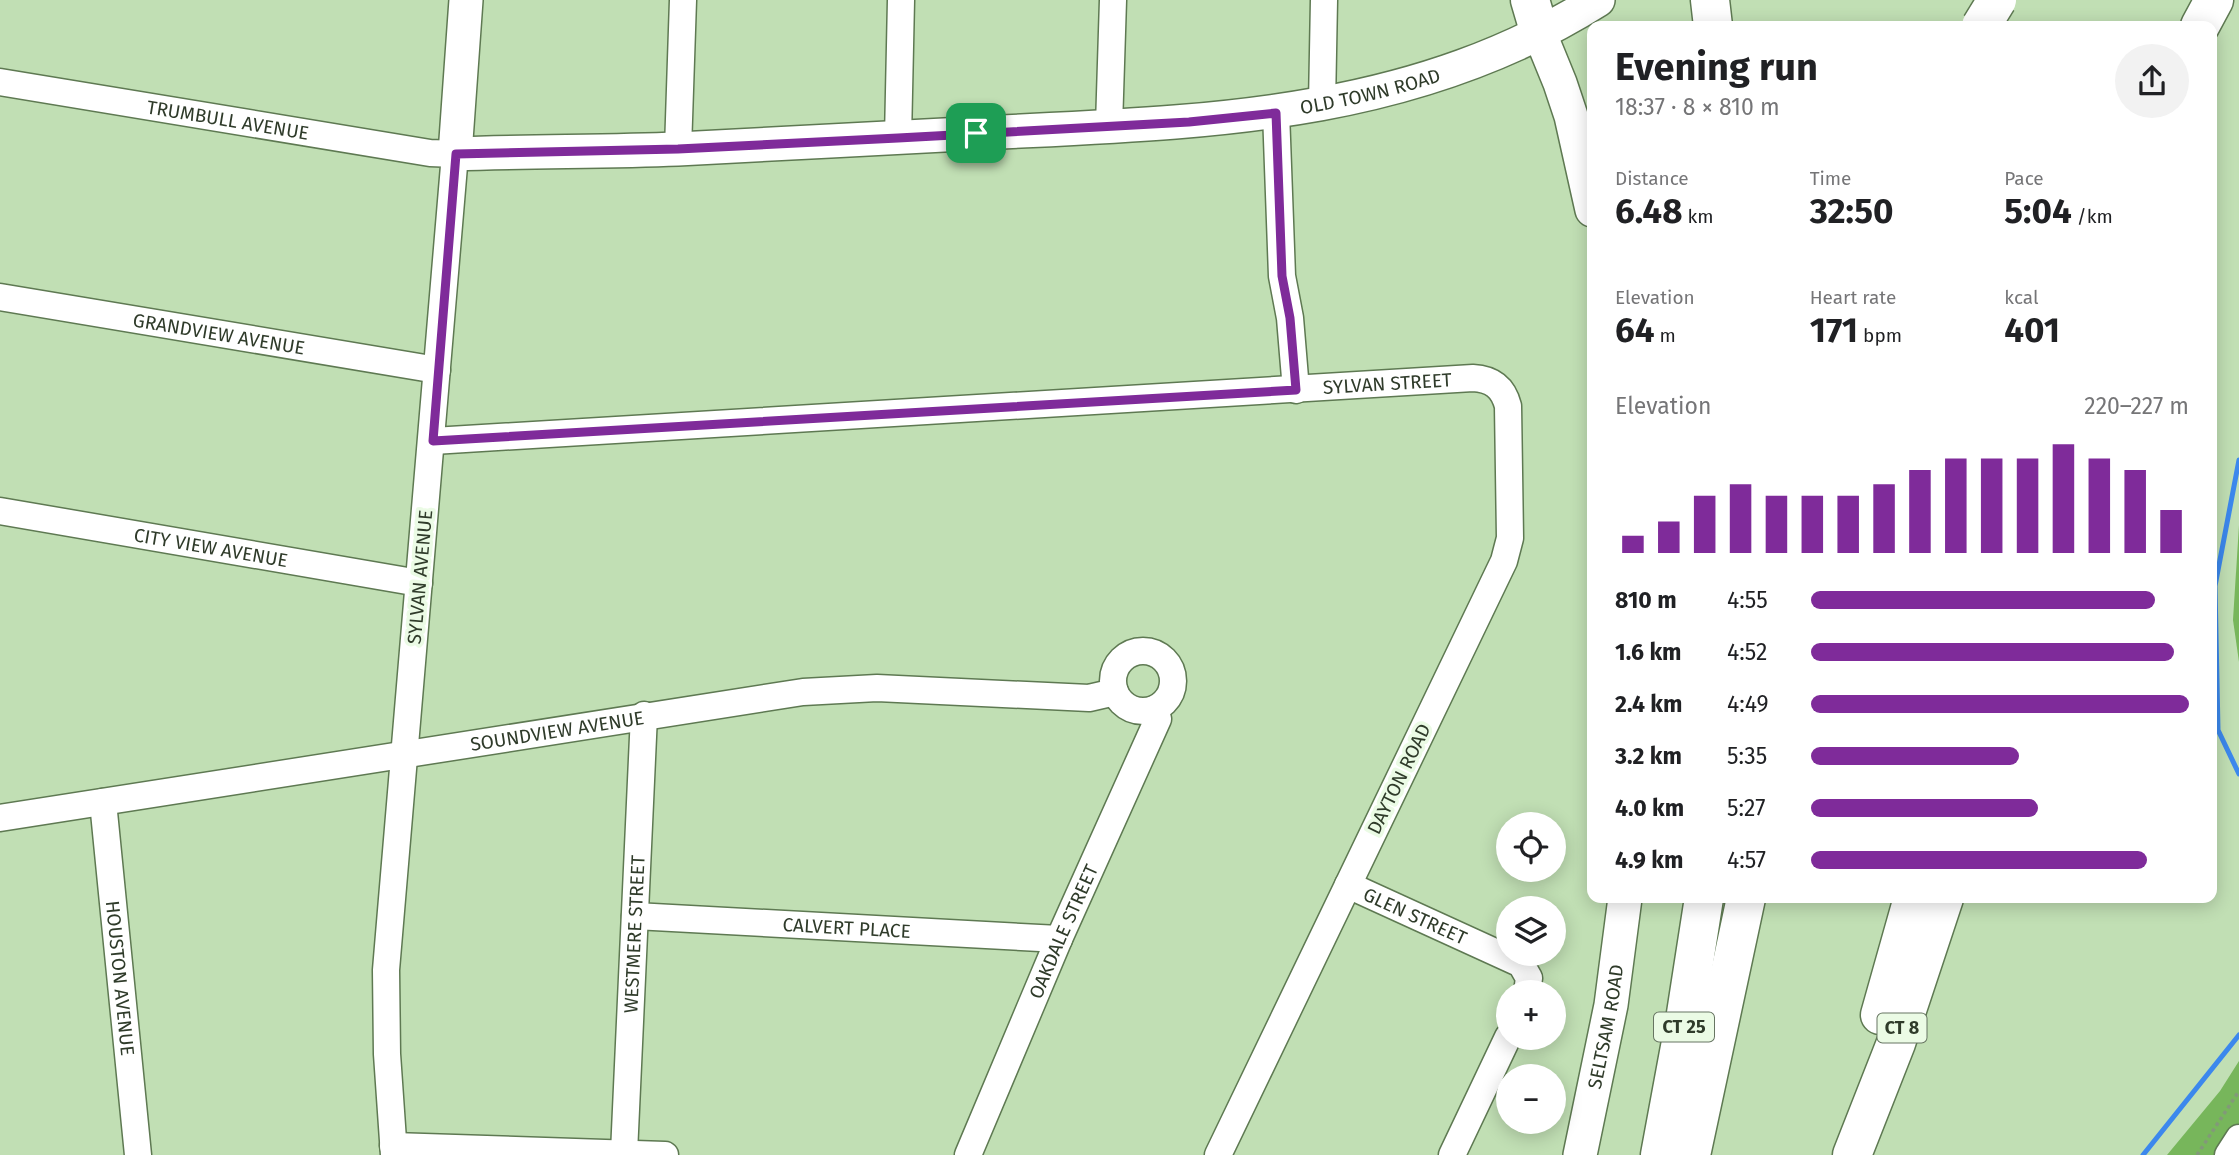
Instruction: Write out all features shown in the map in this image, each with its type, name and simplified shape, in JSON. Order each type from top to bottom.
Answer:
[{"type":"highway","points":[[1710,0],[1712,21]]},
{"type":"highway","points":[[1979,0],[1981,21]]},
{"type":"highway","points":[[1984,21],[1997,0]]},
{"type":"highway","points":[[2203,21],[2214,0]]},
{"type":"highway","name":"CT 25","points":[[1660,1155],[1677,1069],[1703,903]]},
{"type":"highway","points":[[1691,1155],[1745,903]]},
{"type":"highway","points":[[1839,1155],[1912,903]]},
{"type":"highway","name":"CT 8","points":[[1852,1155],[1901,1030],[1942,903]]},
{"type":"main road","name":"SYLVAN AVENUE","points":[[456,154],[467,0]]},
{"type":"main road","name":"OLD TOWN ROAD","points":[[456,154],[678,149],[1189,122],[1276,113],[1361,96],[1447,71],[1535,17],[1598,0]]},
{"type":"main road","points":[[1535,17],[1571,117],[1587,188]]},
{"type":"main road","name":"SELTSAM ROAD","points":[[1580,1155],[1611,1005],[1624,903]]},
{"type":"street","points":[[678,149],[683,0]]},
{"type":"street","points":[[898,138],[901,0]]},
{"type":"street","points":[[1109,126],[1113,0]]},
{"type":"street","points":[[1322,104],[1324,0]]},
{"type":"street","name":"TRUMBULL AVENUE","points":[[0,82],[430,153],[456,154]]},
{"type":"street","points":[[1276,113],[1282,276],[1290,318],[1296,390]]},
{"type":"street","name":"SYLVAN AVENUE","points":[[393,1150],[387,1054],[386,970],[456,154]]},
{"type":"street","name":"GRANDVIEW AVENUE","points":[[0,297],[437,370]]},
{"type":"street","name":"SYLVAN STREET","points":[[433,441],[1473,379],[1493,382],[1501,389]]},
{"type":"street","name":"DAYTON ROAD","points":[[1218,1155],[1504,561],[1510,538],[1508,406],[1501,389]]},
{"type":"street","name":"CITY VIEW AVENUE","points":[[0,511],[419,583]]},
{"type":"street","points":[[1143,650],[1153,652],[1168,663],[1174,680],[1169,697],[1155,709],[1136,710],[1120,700],[1115,692],[1114,673],[1117,664],[1124,657],[1143,650]]},
{"type":"street","name":"SOUNDVIEW AVENUE","points":[[0,818],[803,692],[877,688],[1088,698],[1115,692]]},
{"type":"street","name":"OAKDALE STREET","points":[[968,1155],[1059,939],[1158,719],[1155,709]]},
{"type":"street","name":"WESTMERE STREET","points":[[624,1153],[645,715]]},
{"type":"street","name":"HOUSTON AVENUE","points":[[103,802],[138,1155]]},
{"type":"street","name":"GLEN STREET","points":[[1348,885],[1521,964],[1529,980]]},
{"type":"street","name":"CALVERT PLACE","points":[[635,916],[1059,939]]},
{"type":"street","points":[[1452,1155],[1502,1050]]},
{"type":"street","points":[[2228,1155],[2239,1138]]},
{"type":"street","points":[[393,1150],[665,1155]]},
{"type":"path","points":[[2197,1155],[2239,1091]]},
{"type":"green space","points":[[2239,525],[2239,662],[2233,620]]},
{"type":"green space","points":[[2239,1061],[2239,1155],[2167,1155],[2220,1091]]},
{"type":"waterway","points":[[2217,576],[2239,460]]},
{"type":"waterway","points":[[2217,682],[2218,730],[2239,774]]},
{"type":"waterway","points":[[2143,1155],[2239,1035]]},
{"type":"route","points":[[1276,113],[1282,276],[1290,318],[1296,390],[433,441],[456,154],[678,149],[976,133],[1189,122],[1276,113]]}]
